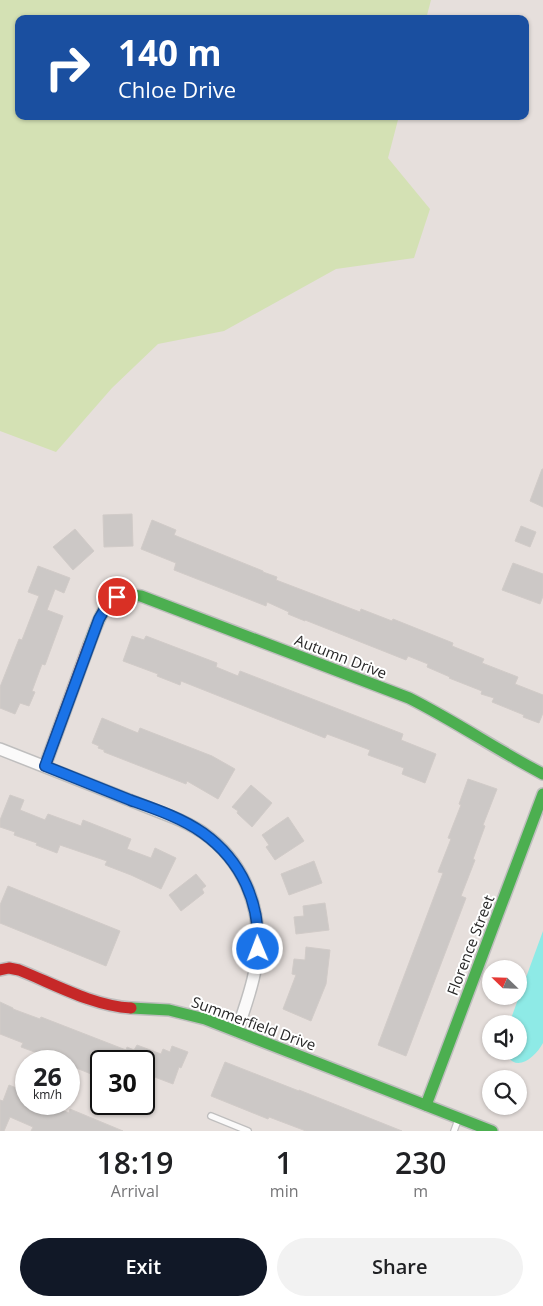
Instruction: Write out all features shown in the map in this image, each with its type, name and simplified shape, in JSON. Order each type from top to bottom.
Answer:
[{"type":"street","name":"Autumn Drive","points":[[45,766],[99,619],[106,607],[117,597],[124,595],[141,596],[409,698],[424,705],[501,752],[543,774]]},
{"type":"street","points":[[0,750],[45,766],[189,824],[214,842],[231,860],[240,873],[253,902],[259,933],[252,983],[237,1031]]},
{"type":"street","name":"Florence Street","points":[[426,1106],[543,794]]},
{"type":"street","name":"Summerfield Drive","points":[[0,970],[9,968],[19,970],[97,1001],[115,1006],[181,1012],[205,1019],[492,1131]]},
{"type":"lane","points":[[211,1116],[248,1131]]},
{"type":"lane","points":[[454,1131],[459,1118]]},
{"type":"green space","points":[[0,0],[431,0],[427,15],[15,15],[15,120],[398,120],[388,158],[430,209],[414,258],[336,269],[224,331],[158,344],[112,388],[56,452],[0,431]]},
{"type":"water","points":[[543,931],[543,1043],[535,1054],[527,1060],[527,1015],[512,1015],[516,1005],[528,1005],[528,972]]},
{"type":"water","points":[[512,1060],[527,1060],[519,1063]]},
{"type":"building","points":[[543,469],[543,507],[530,501]]},
{"type":"building","points":[[132,514],[133,546],[104,547],[103,515]]},
{"type":"building","points":[[152,520],[176,530],[174,535],[277,577],[276,580],[360,612],[361,609],[392,621],[393,619],[453,643],[452,646],[484,659],[482,663],[518,677],[515,684],[543,695],[543,713],[539,723],[492,702],[494,698],[481,694],[482,691],[427,667],[428,664],[408,656],[406,660],[288,614],[289,612],[267,602],[266,606],[174,570],[176,563],[141,549]]},
{"type":"building","points":[[521,526],[536,532],[530,547],[515,541]]},
{"type":"building","points":[[75,529],[94,551],[73,570],[53,547]]},
{"type":"building","points":[[513,563],[543,574],[543,596],[540,604],[502,590]]},
{"type":"building","points":[[38,566],[70,578],[64,593],[55,589],[47,610],[63,616],[45,665],[42,664],[32,691],[35,692],[29,706],[20,703],[15,714],[0,708],[0,687],[19,639],[22,640],[39,596],[28,592]]},
{"type":"building","points":[[132,636],[144,640],[146,636],[217,663],[216,667],[238,676],[240,671],[403,734],[401,740],[436,754],[425,783],[402,774],[404,768],[368,755],[370,750],[327,734],[325,738],[181,681],[180,685],[157,676],[158,674],[123,661]]},
{"type":"building","points":[[102,718],[138,733],[140,728],[212,756],[235,769],[218,799],[187,781],[186,784],[98,748],[99,746],[92,743]]},
{"type":"building","points":[[468,779],[497,789],[483,825],[485,826],[473,859],[475,860],[461,896],[466,898],[406,1056],[378,1045],[443,873],[438,872],[451,839],[448,838],[461,805],[459,804]]},
{"type":"building","points":[[251,785],[272,803],[252,827],[232,807]]},
{"type":"building","points":[[10,795],[24,800],[20,810],[45,820],[48,814],[81,826],[83,820],[131,839],[127,849],[151,858],[155,848],[176,858],[161,889],[105,865],[107,861],[60,845],[57,853],[36,845],[37,843],[14,835],[15,832],[0,827],[0,820]]},
{"type":"building","points":[[288,817],[304,841],[275,860],[266,847],[269,845],[262,835]]},
{"type":"building","points":[[314,861],[322,883],[289,895],[281,874]]},
{"type":"building","points":[[196,874],[206,886],[202,889],[204,893],[181,911],[169,895]]},
{"type":"building","points":[[8,886],[120,931],[106,966],[0,923],[0,905]]},
{"type":"building","points":[[325,903],[329,930],[296,934],[294,917],[304,916],[303,906]]},
{"type":"building","points":[[306,947],[330,950],[326,984],[311,1021],[283,1009],[296,975],[292,974],[294,959],[305,960]]},
{"type":"building","points":[[0,1002],[13,1009],[40,1019],[41,1017],[126,1050],[90,1050],[90,1074],[80,1069],[80,1050],[29,1050],[21,1047],[23,1043],[0,1034]]},
{"type":"building","points":[[137,1045],[150,1050],[134,1050]]},
{"type":"building","points":[[172,1046],[188,1052],[181,1068],[179,1067],[173,1084],[155,1077],[155,1052],[161,1054],[163,1049],[170,1052]]},
{"type":"building","points":[[225,1062],[402,1131],[306,1131],[269,1117],[268,1119],[211,1096]]},
{"type":"building","points":[[9,1085],[15,1087],[15,1115],[80,1115],[80,1113],[123,1131],[31,1131],[33,1127],[10,1117],[4,1131],[0,1131],[0,1100],[3,1101]]},
{"type":"traffic: fast","points":[[89,645],[100,616],[114,599],[121,596],[141,596],[409,698],[543,774]]},
{"type":"traffic: fast","points":[[426,1105],[543,794]]},
{"type":"traffic: fast","points":[[131,1008],[169,1010],[205,1019],[492,1131]]},
{"type":"traffic: jam","points":[[45,766],[89,645]]},
{"type":"traffic: jam","points":[[0,970],[9,968],[19,970],[88,999],[131,1008]]},
{"type":"route","points":[[117,597],[106,607],[99,619],[45,766],[189,824],[214,842],[231,860],[247,886],[257,917],[258,949]]}]
